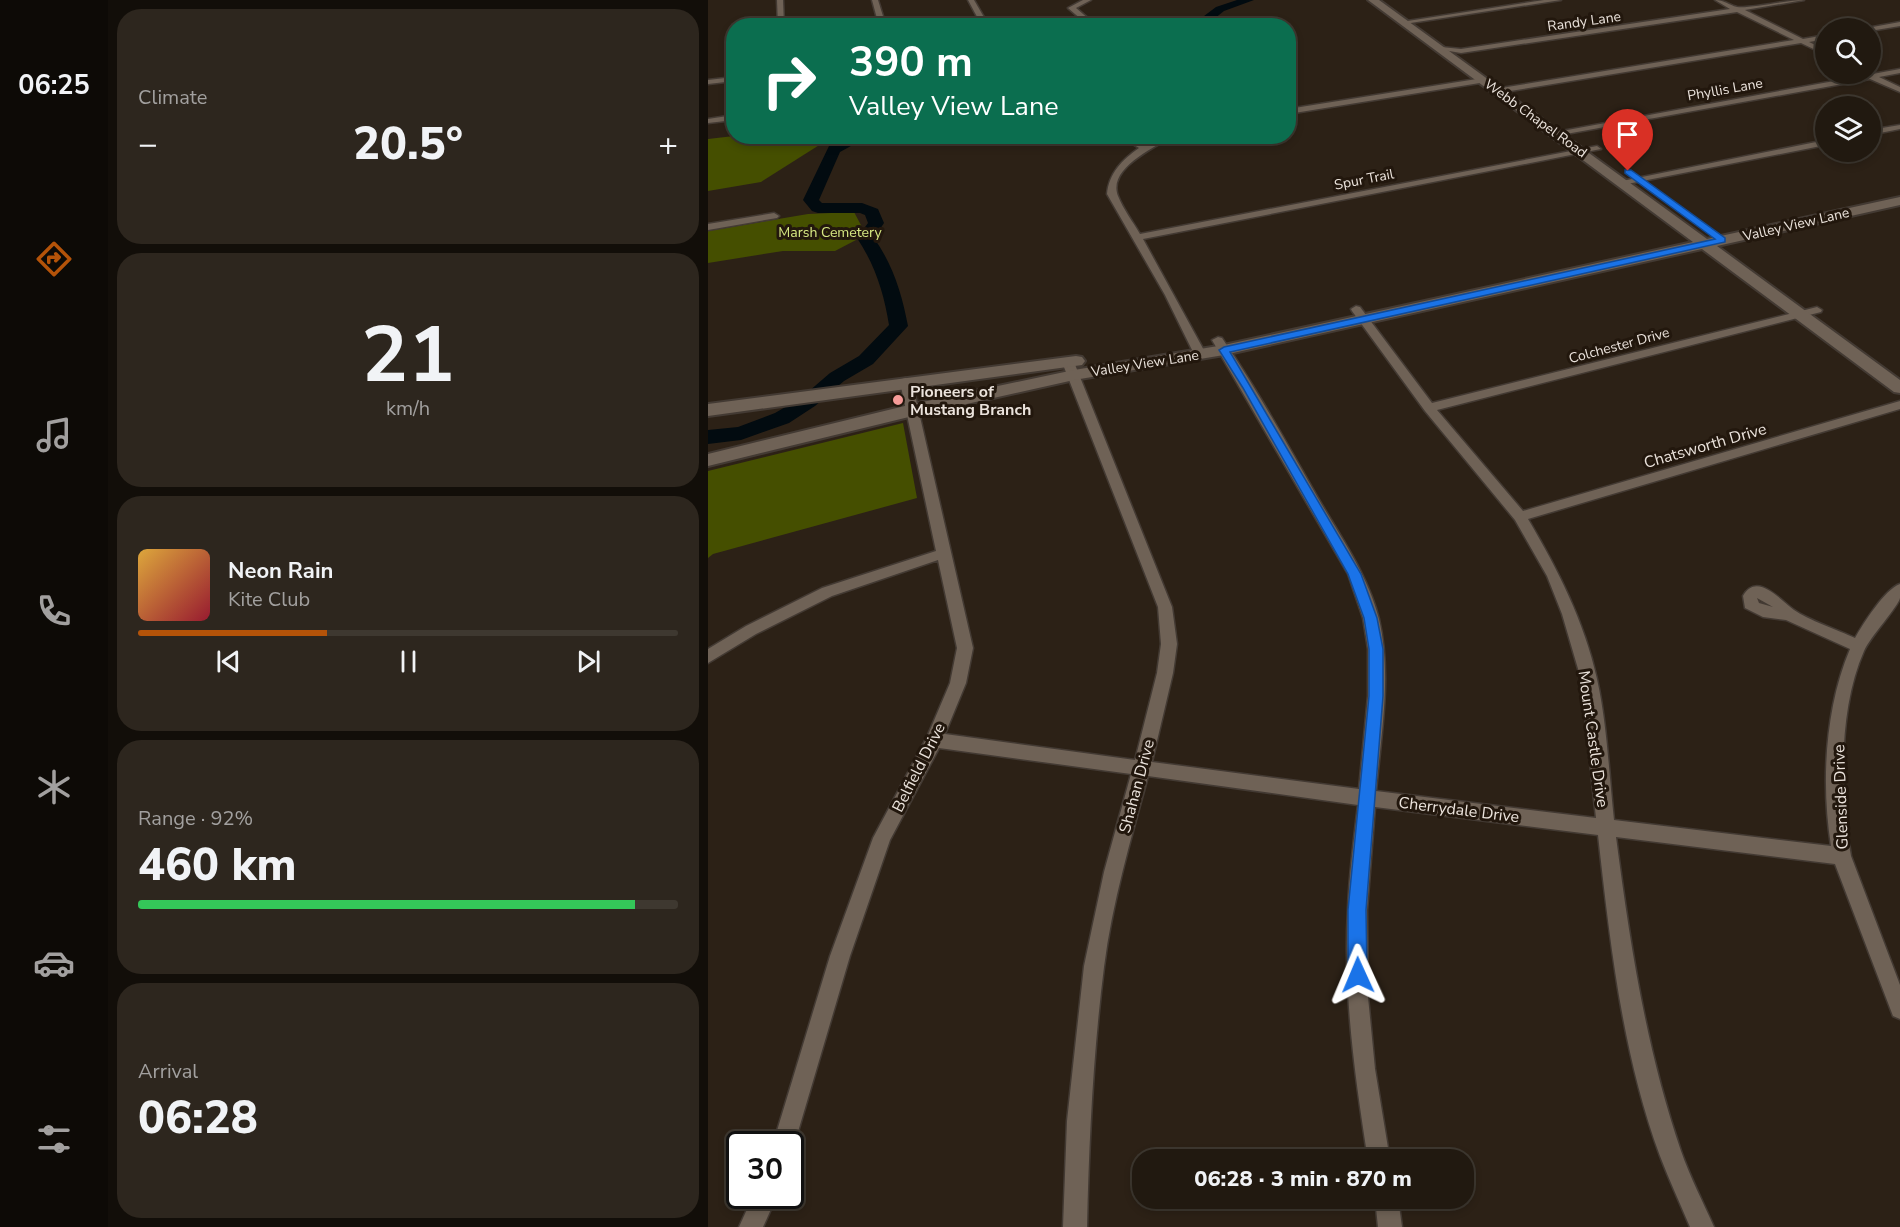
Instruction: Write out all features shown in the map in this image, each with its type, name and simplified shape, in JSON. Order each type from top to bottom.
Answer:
[{"type":"main road","name":"Webb Chapel Road","points":[[1373,0],[1461,51],[1639,179],[1707,237]]},
{"type":"main road","name":"Webb Chapel Road","points":[[1386,0],[1441,48],[1483,80],[1622,182],[1707,237],[1809,312],[1900,388]]},
{"type":"main road","name":"Valley View Lane","points":[[1843,208],[1900,190]]},
{"type":"main road","name":"Valley View Lane","points":[[708,411],[906,382],[1071,368],[1221,345],[1843,208],[1900,201]]},
{"type":"main road","name":"Webb Chapel Road","points":[[1809,312],[1900,370]]},
{"type":"main road","name":"Valley View Lane","points":[[708,460],[913,410],[1071,368]]},
{"type":"street","points":[[780,0],[781,18]]},
{"type":"street","points":[[875,0],[881,18]]},
{"type":"street","points":[[971,0],[980,18]]},
{"type":"street","points":[[1084,18],[1071,8],[1088,0]]},
{"type":"street","points":[[1410,21],[1558,0]]},
{"type":"street","points":[[1718,0],[1815,43]]},
{"type":"street","points":[[1730,0],[1815,46]]},
{"type":"street","name":"Randy Lane","points":[[1441,48],[1461,51],[1801,0]]},
{"type":"street","points":[[1881,27],[1900,24]]},
{"type":"street","points":[[1498,91],[1815,39]]},
{"type":"street","name":"Phyllis Lane","points":[[1881,74],[1900,71]]},
{"type":"street","points":[[1881,74],[1900,84]]},
{"type":"street","points":[[708,82],[726,80]]},
{"type":"street","points":[[1296,111],[1483,80]]},
{"type":"street","points":[[1881,80],[1900,90]]},
{"type":"street","name":"Phyllis Lane","points":[[1556,133],[1815,84]]},
{"type":"street","points":[[708,121],[726,118]]},
{"type":"street","points":[[1881,131],[1900,127]]},
{"type":"street","points":[[1138,144],[1145,148]]},
{"type":"street","points":[[1153,144],[1125,165],[1113,182],[1115,201],[1170,295],[1197,349]]},
{"type":"street","points":[[1622,182],[1815,144]]},
{"type":"street","name":"Spur Trail","points":[[1137,237],[1597,149]]},
{"type":"street","points":[[708,227],[774,216]]},
{"type":"street","name":"Colchester Drive","points":[[1429,408],[1809,312]]},
{"type":"street","name":"Mount Castle Drive","points":[[1360,314],[1429,408],[1520,517],[1554,576],[1570,614],[1589,679],[1627,986],[1646,1071],[1671,1154],[1702,1227]]},
{"type":"street","points":[[1221,345],[1349,563],[1365,600],[1376,649],[1376,696],[1365,798],[1357,910],[1358,997],[1364,1069],[1377,1149]]},
{"type":"street","name":"Shahan Drive","points":[[1071,368],[1165,607],[1169,644],[1165,673],[1143,766],[1113,872],[1094,966],[1078,1121],[1074,1227]]},
{"type":"street","name":"Belfield Drive","points":[[788,1131],[840,956],[882,838],[934,740],[958,683],[965,648],[906,382]]},
{"type":"street","name":"Chatsworth Drive","points":[[1520,517],[1900,405]]},
{"type":"street","points":[[708,657],[752,630],[827,592],[945,553]]},
{"type":"street","name":"Glenside Drive","points":[[1900,590],[1884,608],[1859,646],[1845,690],[1835,770],[1842,856],[1886,978],[1900,1009]]},
{"type":"street","points":[[1788,614],[1859,646]]},
{"type":"street","name":"Cherrydale Drive","points":[[934,740],[1143,766],[1365,798],[1842,856]]},
{"type":"street","points":[[751,1227],[759,1209]]},
{"type":"street","points":[[1388,1209],[1390,1227]]},
{"type":"green space","points":[[726,137],[726,144],[821,144],[761,182],[708,191],[708,139]]},
{"type":"green space","name":"Marsh Cemetery","points":[[854,212],[862,227],[856,240],[835,251],[783,251],[708,263],[708,231],[808,214]]},
{"type":"green space","points":[[903,423],[917,498],[713,554],[708,558],[708,471]]},
{"type":"waterway","points":[[1208,18],[1220,9],[1248,0]]},
{"type":"waterway","points":[[708,437],[741,433],[782,418],[808,402],[837,377],[866,360],[899,326],[895,302],[884,269],[865,238],[876,223],[872,212],[862,208],[818,208],[811,200],[834,149],[845,144]]},
{"type":"place","name":"Pioneers of Mustang Branch","points":[[898,400]]},
{"type":"route","points":[[1358,975],[1357,910],[1365,798],[1376,696],[1376,649],[1371,618],[1354,574],[1224,350],[1722,240],[1628,171]]}]
